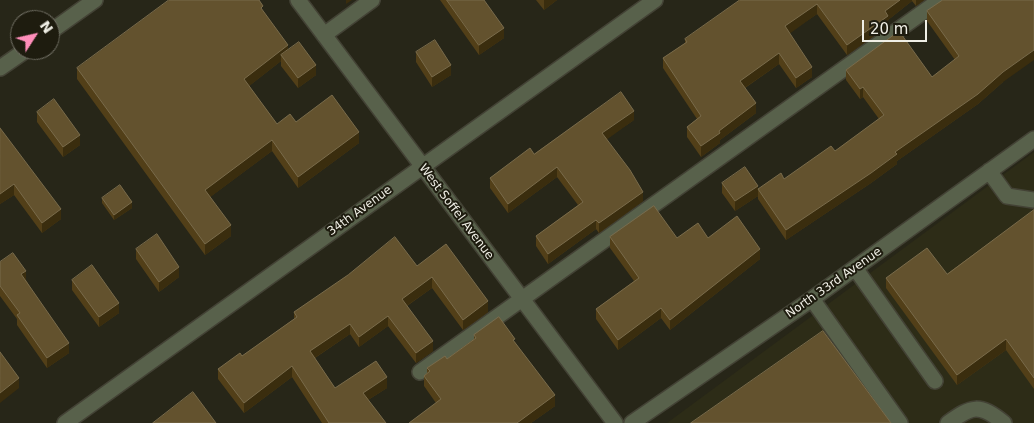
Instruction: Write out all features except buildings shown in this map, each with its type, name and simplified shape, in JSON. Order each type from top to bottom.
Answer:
[{"type":"street","points":[[60,25],[95,0]]},
{"type":"street","name":"West Soffel Avenue","points":[[298,0],[615,423]]},
{"type":"street","points":[[324,34],[372,0]]},
{"type":"street","name":"34th Avenue","points":[[65,423],[654,0]]},
{"type":"street","points":[[420,372],[940,0]]},
{"type":"street","points":[[0,68],[12,60]]},
{"type":"street","name":"North 33rd Avenue","points":[[632,423],[812,299],[1034,139]]},
{"type":"street","points":[[989,171],[1007,196],[1034,200]]},
{"type":"street","points":[[855,268],[935,381]]},
{"type":"street","points":[[812,299],[900,423]]},
{"type":"street","points":[[948,423],[968,409],[979,409],[995,416],[1004,423]]},
{"type":"shaded area","points":[[1034,152],[1034,423],[667,423]]}]
